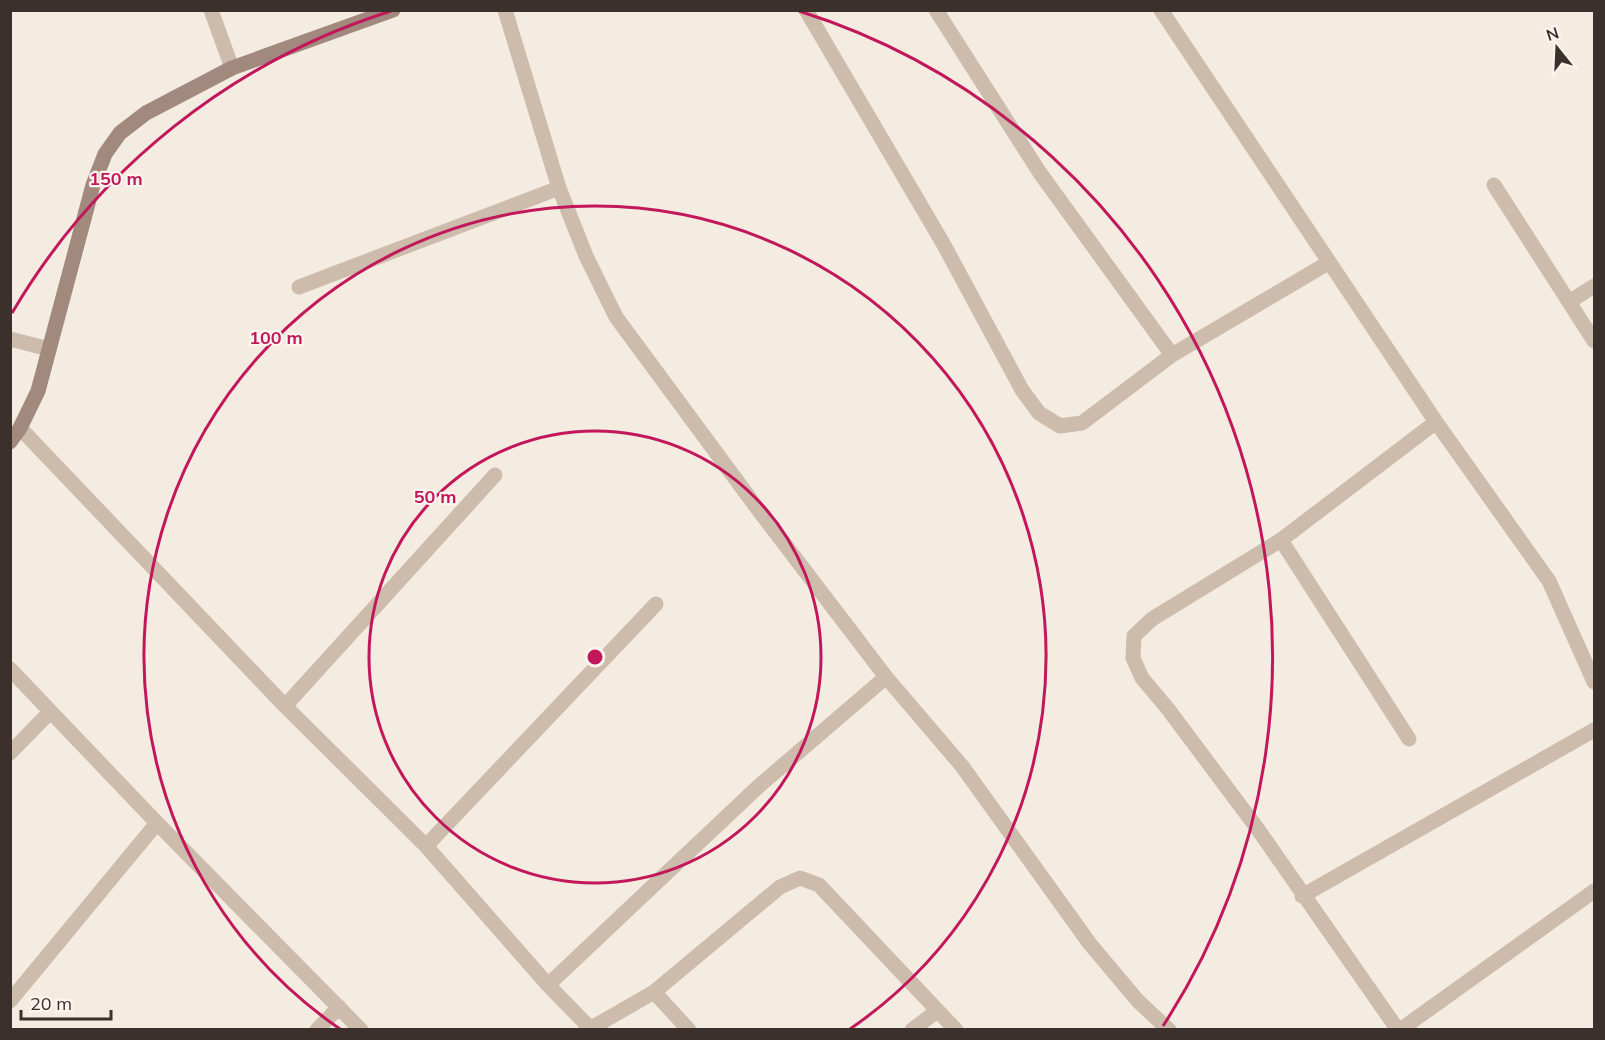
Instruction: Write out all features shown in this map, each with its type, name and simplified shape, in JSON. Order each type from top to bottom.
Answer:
[{"type":"street","points":[[211,10],[232,68]]},
{"type":"street","points":[[10,442],[20,428],[38,391],[93,185],[105,154],[120,133],[146,113],[232,68],[393,10]]},
{"type":"street","points":[[505,10],[559,188],[586,256],[616,317],[757,508],[886,677],[962,766],[1090,944],[1138,1000],[1169,1029]]},
{"type":"street","points":[[806,10],[944,245],[1022,390],[1039,413],[1060,426],[1082,423],[1172,355],[1328,263]]},
{"type":"street","points":[[936,10],[1040,173],[1172,355]]},
{"type":"street","points":[[1161,10],[1436,422],[1549,581],[1593,673]]},
{"type":"street","points":[[1494,185],[1594,341]]},
{"type":"street","points":[[300,287],[559,188]]},
{"type":"street","points":[[1569,302],[1594,286]]},
{"type":"street","points":[[10,339],[49,349]]},
{"type":"street","points":[[1436,422],[1281,540],[1152,619],[1134,636],[1133,658],[1142,678],[1168,708],[1250,819],[1302,896],[1399,1029],[1594,891]]},
{"type":"street","points":[[20,428],[285,706],[426,846],[589,1029],[654,992],[780,887],[800,878],[819,885],[956,1029]]},
{"type":"street","points":[[285,706],[495,476]]},
{"type":"street","points":[[1281,540],[1409,739]]},
{"type":"street","points":[[426,846],[656,604]]},
{"type":"street","points":[[10,669],[157,823],[361,1029]]},
{"type":"street","points":[[548,985],[759,785],[886,677]]},
{"type":"street","points":[[10,753],[50,712]]},
{"type":"street","points":[[1302,896],[1594,730]]},
{"type":"street","points":[[10,1001],[157,823]]},
{"type":"street","points":[[654,992],[689,1029]]},
{"type":"street","points":[[317,1029],[339,1007]]},
{"type":"street","points":[[912,1029],[937,1011]]}]
